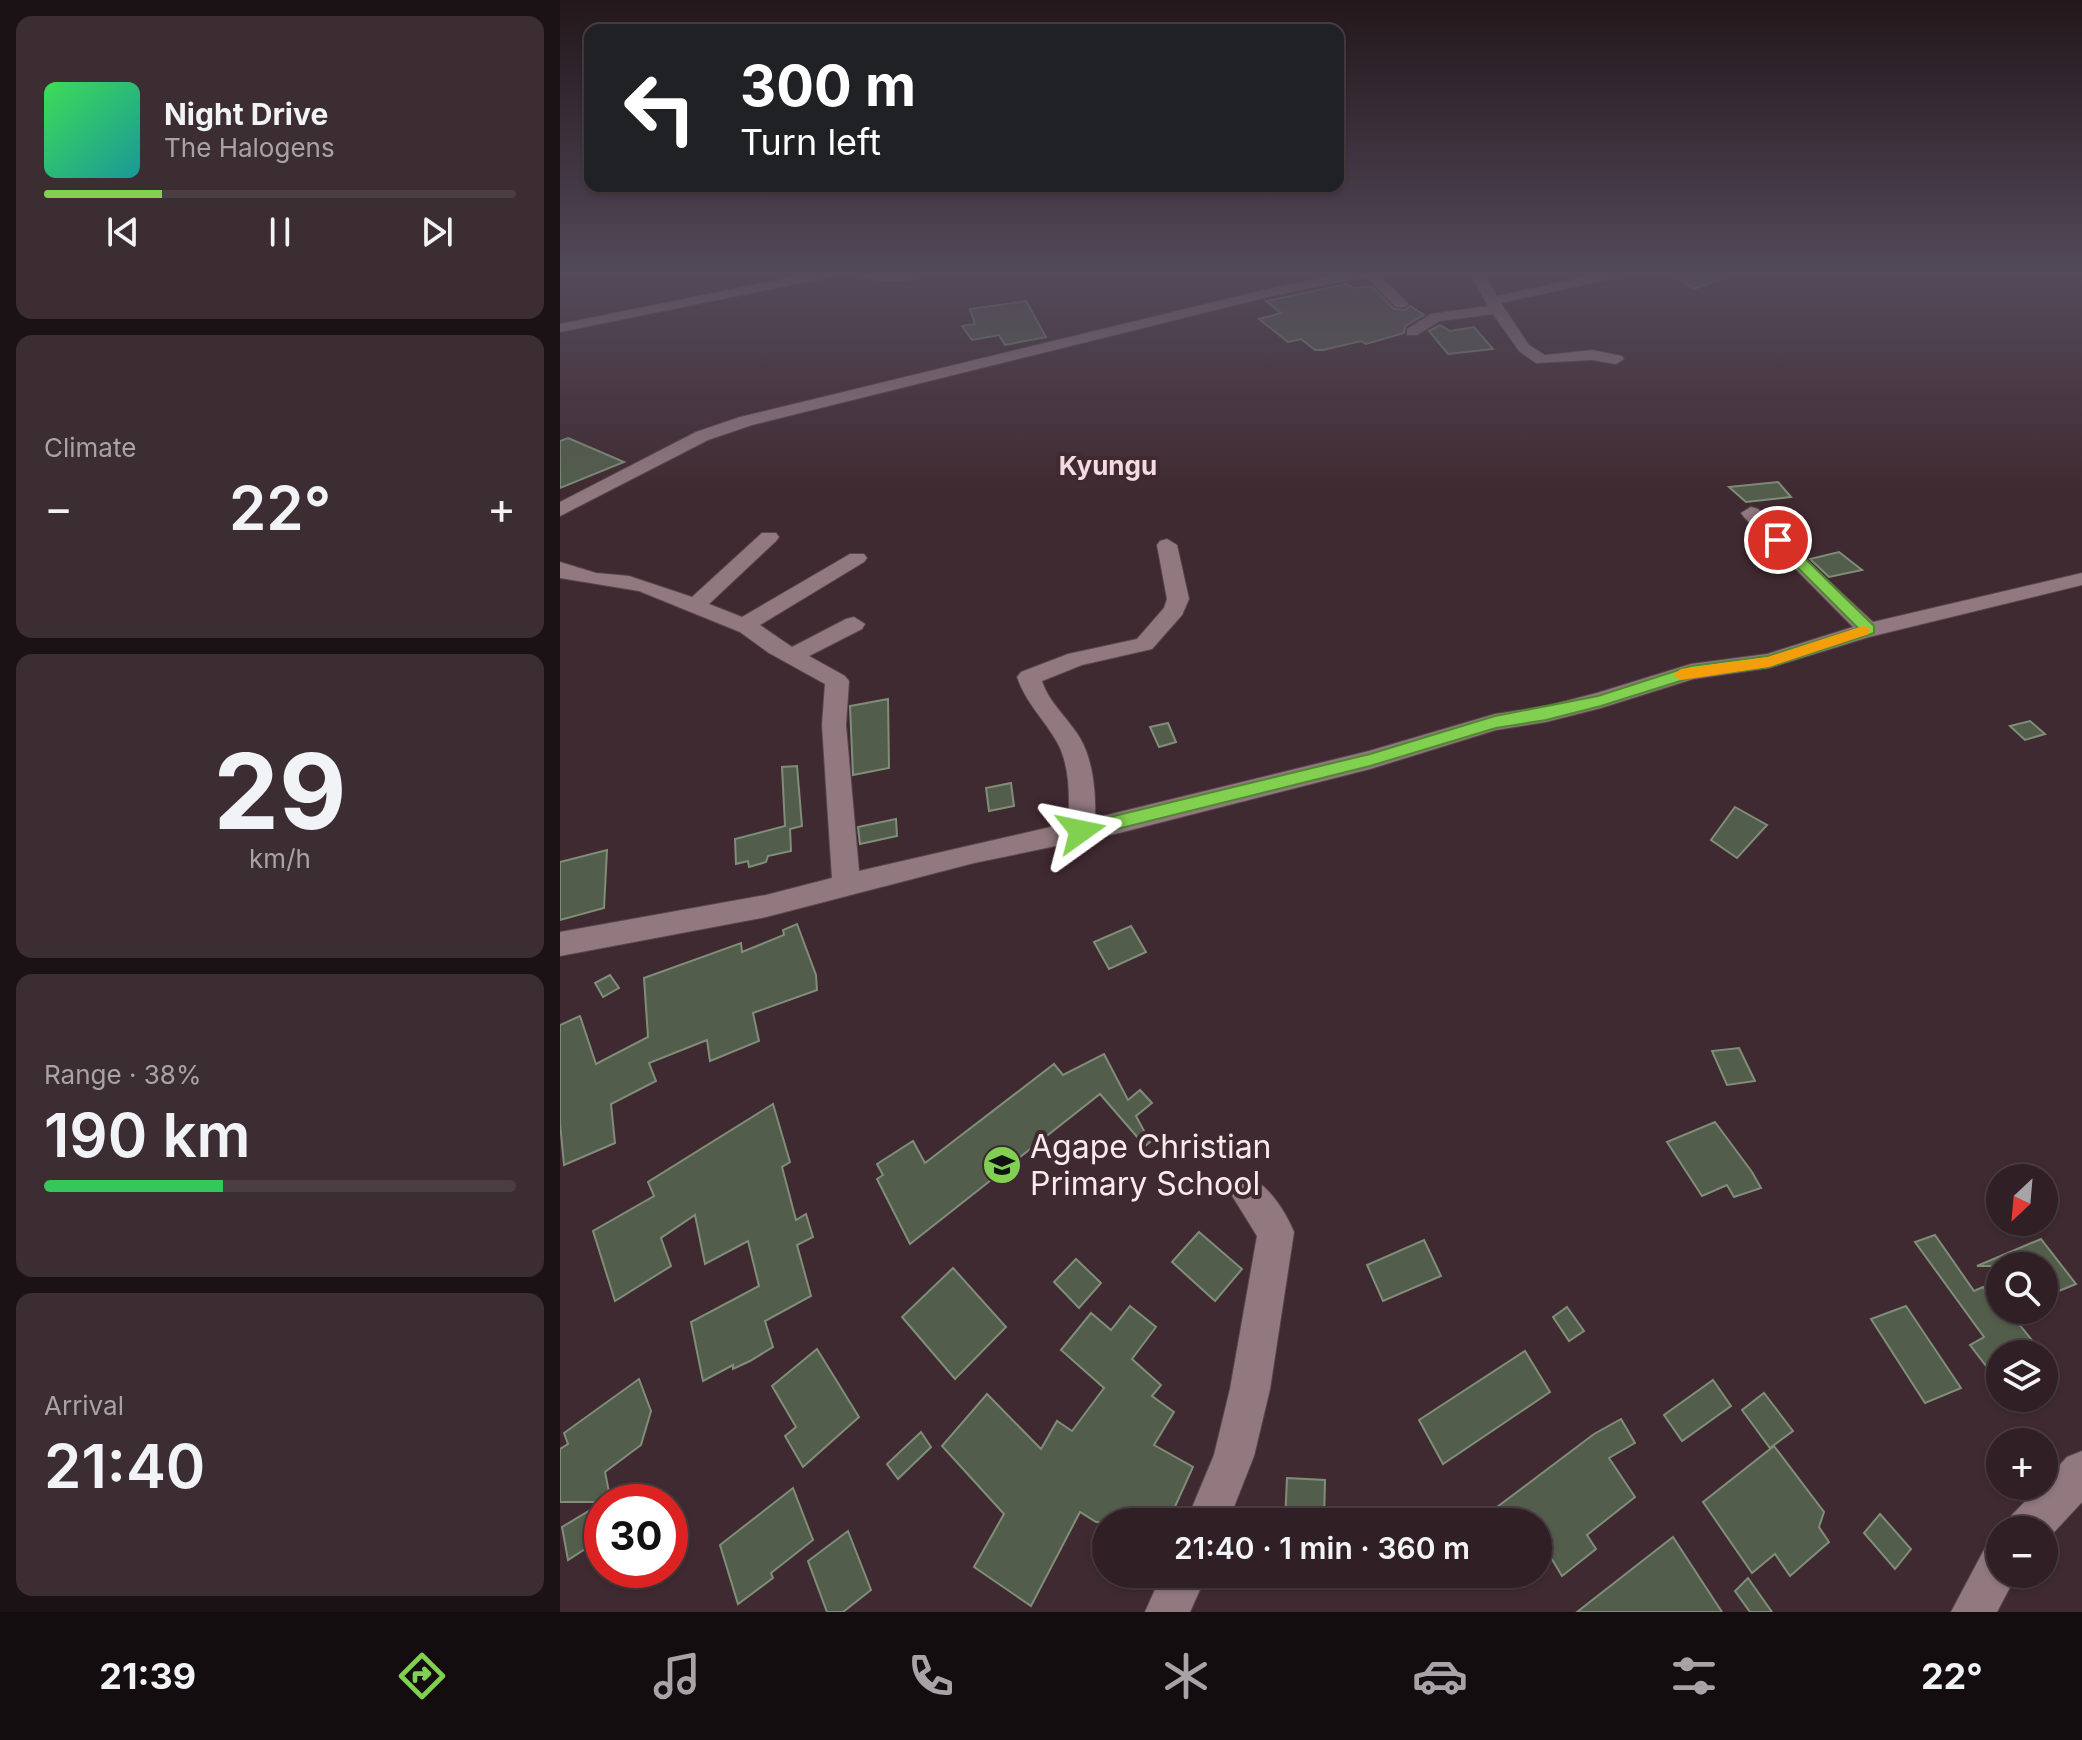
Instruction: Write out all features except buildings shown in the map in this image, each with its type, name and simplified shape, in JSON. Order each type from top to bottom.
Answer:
[{"type":"street","points":[[560,510],[702,436],[746,421],[1051,346]]},
{"type":"street","points":[[1523,346],[1542,360],[1592,355],[1616,359]]},
{"type":"street","points":[[1751,513],[1797,562],[1869,630]]},
{"type":"street","points":[[695,606],[769,537]]},
{"type":"street","points":[[1081,831],[1083,792],[1070,742],[1035,696],[1029,677],[1076,659],[1144,644],[1174,610],[1178,599],[1167,545]]},
{"type":"street","points":[[744,625],[857,558]]},
{"type":"street","points":[[560,568],[566,573],[622,580],[646,587],[744,625],[837,681],[834,725],[846,887]]},
{"type":"street","points":[[560,944],[627,929],[684,922],[846,887],[974,853],[1081,831],[1370,760],[1495,722],[1546,714],[1601,700],[1691,672],[1769,661],[1869,630],[2082,579]]},
{"type":"street","points":[[791,656],[854,624]]},
{"type":"street","points":[[1213,1508],[1234,1456],[1250,1389],[1276,1232],[1248,1194]]},
{"type":"street","points":[[2040,1516],[2082,1472]]},
{"type":"street","points":[[1167,1612],[1178,1588]]},
{"type":"street","points":[[1973,1612],[1986,1588]]},
{"type":"slow traffic","points":[[1681,675],[1769,661],[1863,631]]},
{"type":"place","name":"Agape Christian Primary School","points":[[1002,1165]]},
{"type":"district","name":"Kyungu","points":[[1108,466]]},
{"type":"route","points":[[1081,831],[1370,760],[1495,722],[1546,714],[1601,700],[1691,672],[1769,661],[1869,630],[1778,540]]}]
